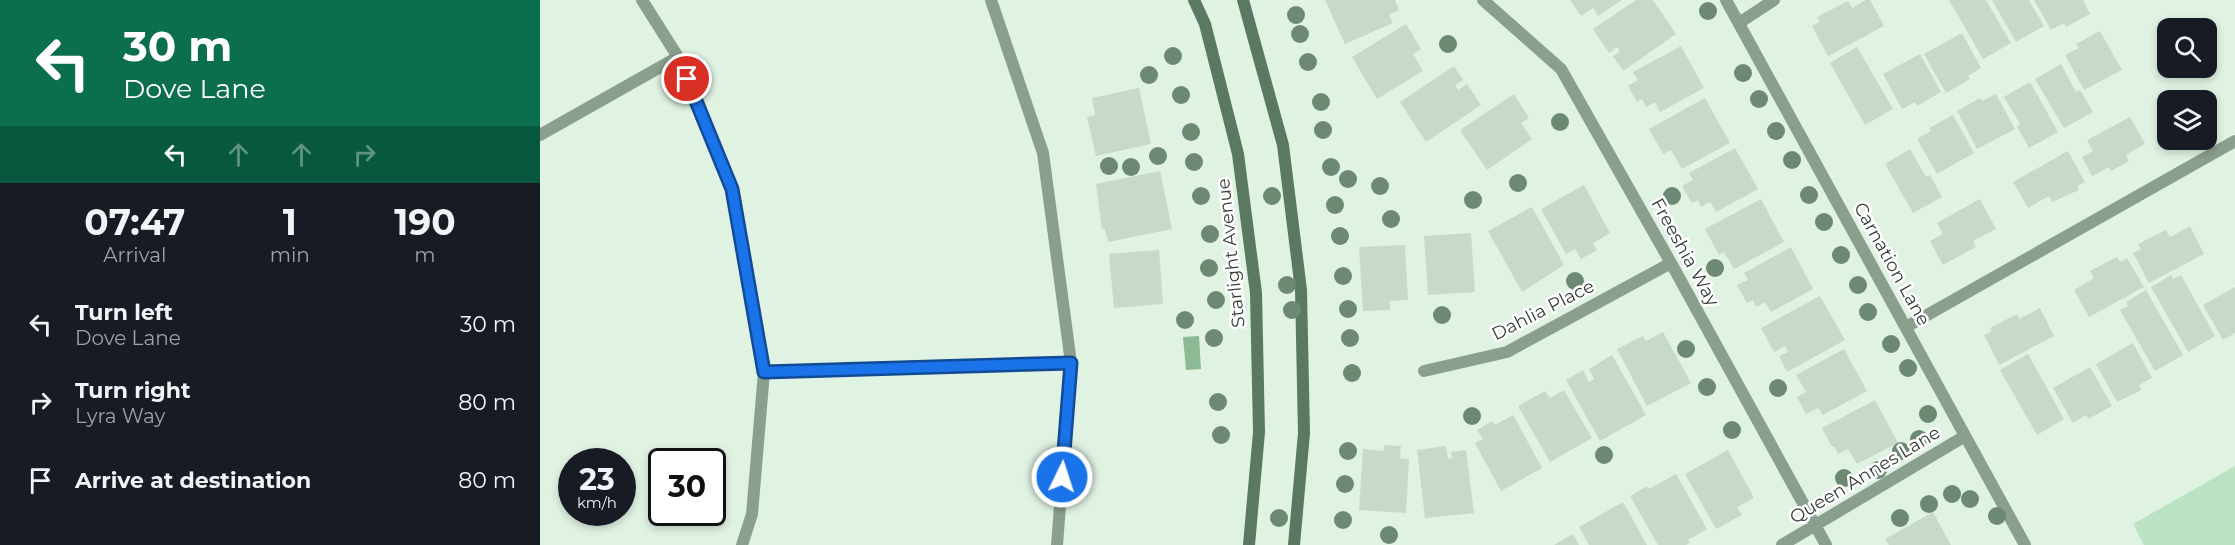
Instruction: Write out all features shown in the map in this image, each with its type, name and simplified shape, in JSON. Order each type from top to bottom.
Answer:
[{"type":"street","points":[[642,0],[678,57],[732,189],[764,372],[752,514],[742,545]]},
{"type":"street","points":[[991,0],[1043,153],[1071,363],[1057,545]]},
{"type":"street","name":"Starlight Avenue","points":[[1194,0],[1205,24],[1238,154],[1256,293],[1259,432],[1249,545]]},
{"type":"street","points":[[1243,0],[1282,145],[1301,290],[1304,433],[1294,545]]},
{"type":"street","name":"Freeshia Way","points":[[1483,0],[1561,69],[1826,545]]},
{"type":"street","name":"Carnation Lane","points":[[1726,0],[2025,545]]},
{"type":"street","points":[[1739,23],[1774,0]]},
{"type":"street","points":[[540,135],[678,57]]},
{"type":"street","points":[[1906,327],[2235,141]]},
{"type":"street","name":"Dahlia Place","points":[[1424,371],[1507,352],[1671,263]]},
{"type":"street","points":[[764,372],[1071,363]]},
{"type":"street","name":"Queen Annes Lane","points":[[1782,545],[1965,436]]},
{"type":"shaded area","points":[[1199,336],[1201,369],[1186,370],[1183,337]]},
{"type":"shaded area","points":[[2235,466],[2235,545],[2144,545],[2133,524]]},
{"type":"building","points":[[1325,0],[1395,0],[1399,10],[1389,15],[1393,23],[1345,44]]},
{"type":"building","points":[[1570,0],[1622,0],[1598,16],[1593,8],[1581,16]]},
{"type":"building","points":[[1636,0],[1653,0],[1676,34],[1623,71],[1613,56],[1620,52],[1617,47],[1609,53],[1593,29]]},
{"type":"building","points":[[1870,0],[1884,26],[1828,56],[1812,26],[1820,22],[1817,17],[1848,1],[1852,8]]},
{"type":"building","points":[[1949,0],[1986,0],[2011,43],[1983,59]]},
{"type":"building","points":[[1992,0],[2029,0],[2044,26],[2016,42]]},
{"type":"building","points":[[2034,0],[2083,0],[2090,14],[2066,27],[2064,23],[2051,30]]},
{"type":"building","points":[[1406,24],[1421,49],[1413,54],[1423,71],[1377,99],[1352,57]]},
{"type":"building","points":[[2100,31],[2122,70],[2084,90],[2065,55],[2079,48],[2076,44]]},
{"type":"building","points":[[1962,33],[1981,68],[1968,76],[1970,79],[1946,93],[1924,54]]},
{"type":"building","points":[[1681,46],[1704,88],[1660,112],[1655,102],[1646,107],[1642,99],[1637,102],[1628,86],[1638,80],[1633,72]]},
{"type":"building","points":[[1857,47],[1893,109],[1865,125],[1830,63]]},
{"type":"building","points":[[1920,54],[1941,92],[1917,106],[1915,102],[1902,109],[1883,74]]},
{"type":"building","points":[[2061,64],[2076,92],[2080,90],[2093,112],[2064,128],[2035,79]]},
{"type":"building","points":[[1454,66],[1463,80],[1455,85],[1458,90],[1467,84],[1481,105],[1426,142],[1400,102]]},
{"type":"building","points":[[2030,82],[2058,132],[2029,148],[2017,126],[2020,124],[2004,97]]},
{"type":"building","points":[[1139,88],[1151,144],[1096,156],[1087,117],[1095,115],[1092,98]]},
{"type":"building","points":[[1514,94],[1529,118],[1521,123],[1532,139],[1487,170],[1460,130]]},
{"type":"building","points":[[1996,94],[2015,129],[1977,149],[1957,111],[1980,98],[1982,101]]},
{"type":"building","points":[[1705,98],[1730,143],[1682,169],[1671,150],[1663,154],[1649,129]]},
{"type":"building","points":[[1953,115],[1974,153],[1937,174],[1917,139],[1931,131],[1929,128]]},
{"type":"building","points":[[2130,117],[2145,144],[2126,155],[2129,161],[2111,171],[2109,167],[2092,176],[2082,157],[2093,151],[2087,140]]},
{"type":"building","points":[[1735,148],[1758,189],[1716,212],[1710,202],[1701,207],[1698,200],[1692,203],[1682,186],[1693,180],[1689,173]]},
{"type":"building","points":[[1910,149],[1926,177],[1930,175],[1942,197],[1913,213],[1885,164]]},
{"type":"building","points":[[2068,151],[2085,182],[2077,186],[2079,190],[2052,202],[2049,196],[2028,208],[2013,182]]},
{"type":"building","points":[[1160,171],[1172,229],[1108,242],[1105,229],[1102,229],[1096,184]]},
{"type":"building","points":[[1584,185],[1610,233],[1593,243],[1597,250],[1581,259],[1575,249],[1566,254],[1541,209]]},
{"type":"building","points":[[1761,199],[1784,242],[1734,269],[1724,252],[1719,255],[1705,229]]},
{"type":"building","points":[[1980,199],[1996,229],[1973,241],[1976,247],[1943,265],[1930,241],[1943,234],[1937,223]]},
{"type":"building","points":[[1532,207],[1564,265],[1522,292],[1488,231]]},
{"type":"building","points":[[2190,226],[2204,254],[2149,283],[2133,253],[2141,249],[2138,244],[2166,230],[2170,237]]},
{"type":"building","points":[[1471,233],[1475,292],[1428,295],[1424,236]]},
{"type":"building","points":[[1405,245],[1408,300],[1390,301],[1390,310],[1363,311],[1359,247]]},
{"type":"building","points":[[1791,247],[1813,289],[1771,312],[1765,302],[1756,307],[1753,300],[1747,303],[1737,285],[1748,280],[1744,273]]},
{"type":"building","points":[[1159,250],[1163,304],[1114,308],[1109,254]]},
{"type":"building","points":[[2117,257],[2120,262],[2127,258],[2144,287],[2089,317],[2074,290],[2094,278],[2090,271]]},
{"type":"building","points":[[2171,275],[2173,279],[2181,275],[2215,336],[2188,352],[2151,287]]},
{"type":"building","points":[[2235,287],[2235,333],[2223,340],[2203,305]]},
{"type":"building","points":[[2146,290],[2183,355],[2155,371],[2120,310],[2128,306],[2126,302]]},
{"type":"building","points":[[1820,296],[1845,340],[1787,372],[1779,356],[1788,352],[1785,346],[1774,352],[1761,328]]},
{"type":"building","points":[[2040,308],[2054,336],[1999,365],[1984,335],[1992,331],[1990,328],[2017,314],[2019,319]]},
{"type":"building","points":[[1663,332],[1691,383],[1647,406],[1617,349],[1643,336],[1646,341]]},
{"type":"building","points":[[2133,343],[2152,378],[2139,385],[2141,390],[2117,402],[2096,364]]},
{"type":"building","points":[[1844,349],[1867,391],[1823,415],[1818,408],[1806,414],[1797,397],[1806,392],[1796,375]]},
{"type":"building","points":[[2028,354],[2064,419],[2037,435],[2000,370]]},
{"type":"building","points":[[1612,355],[1646,415],[1600,441],[1566,380],[1583,370],[1589,382],[1594,379],[1589,369]]},
{"type":"building","points":[[2090,367],[2112,406],[2088,419],[2086,415],[2073,423],[2053,388]]},
{"type":"building","points":[[1564,390],[1592,438],[1550,462],[1518,406],[1545,391],[1550,398]]},
{"type":"building","points":[[1875,400],[1898,443],[1857,464],[1848,449],[1838,454],[1822,428]]},
{"type":"building","points":[[1513,415],[1542,468],[1501,491],[1475,443],[1483,439],[1477,430],[1492,421],[1495,425]]},
{"type":"building","points":[[1384,445],[1401,446],[1400,458],[1409,459],[1406,513],[1359,510],[1363,449],[1384,451]]},
{"type":"building","points":[[1446,446],[1448,459],[1452,458],[1451,452],[1466,450],[1474,513],[1425,518],[1417,450]]},
{"type":"building","points":[[1728,450],[1754,498],[1737,507],[1742,515],[1716,529],[1685,474]]},
{"type":"building","points":[[1676,474],[1707,529],[1688,540],[1690,543],[1686,545],[1658,545],[1630,496],[1647,486],[1649,489]]},
{"type":"building","points":[[1623,502],[1647,545],[1589,545],[1579,527]]},
{"type":"building","points":[[1933,512],[1951,545],[1889,545],[1885,539]]},
{"type":"building","points":[[1573,534],[1579,545],[1554,545]]},
{"type":"route","points":[[687,79],[732,189],[764,372],[1071,363],[1062,477]]}]
